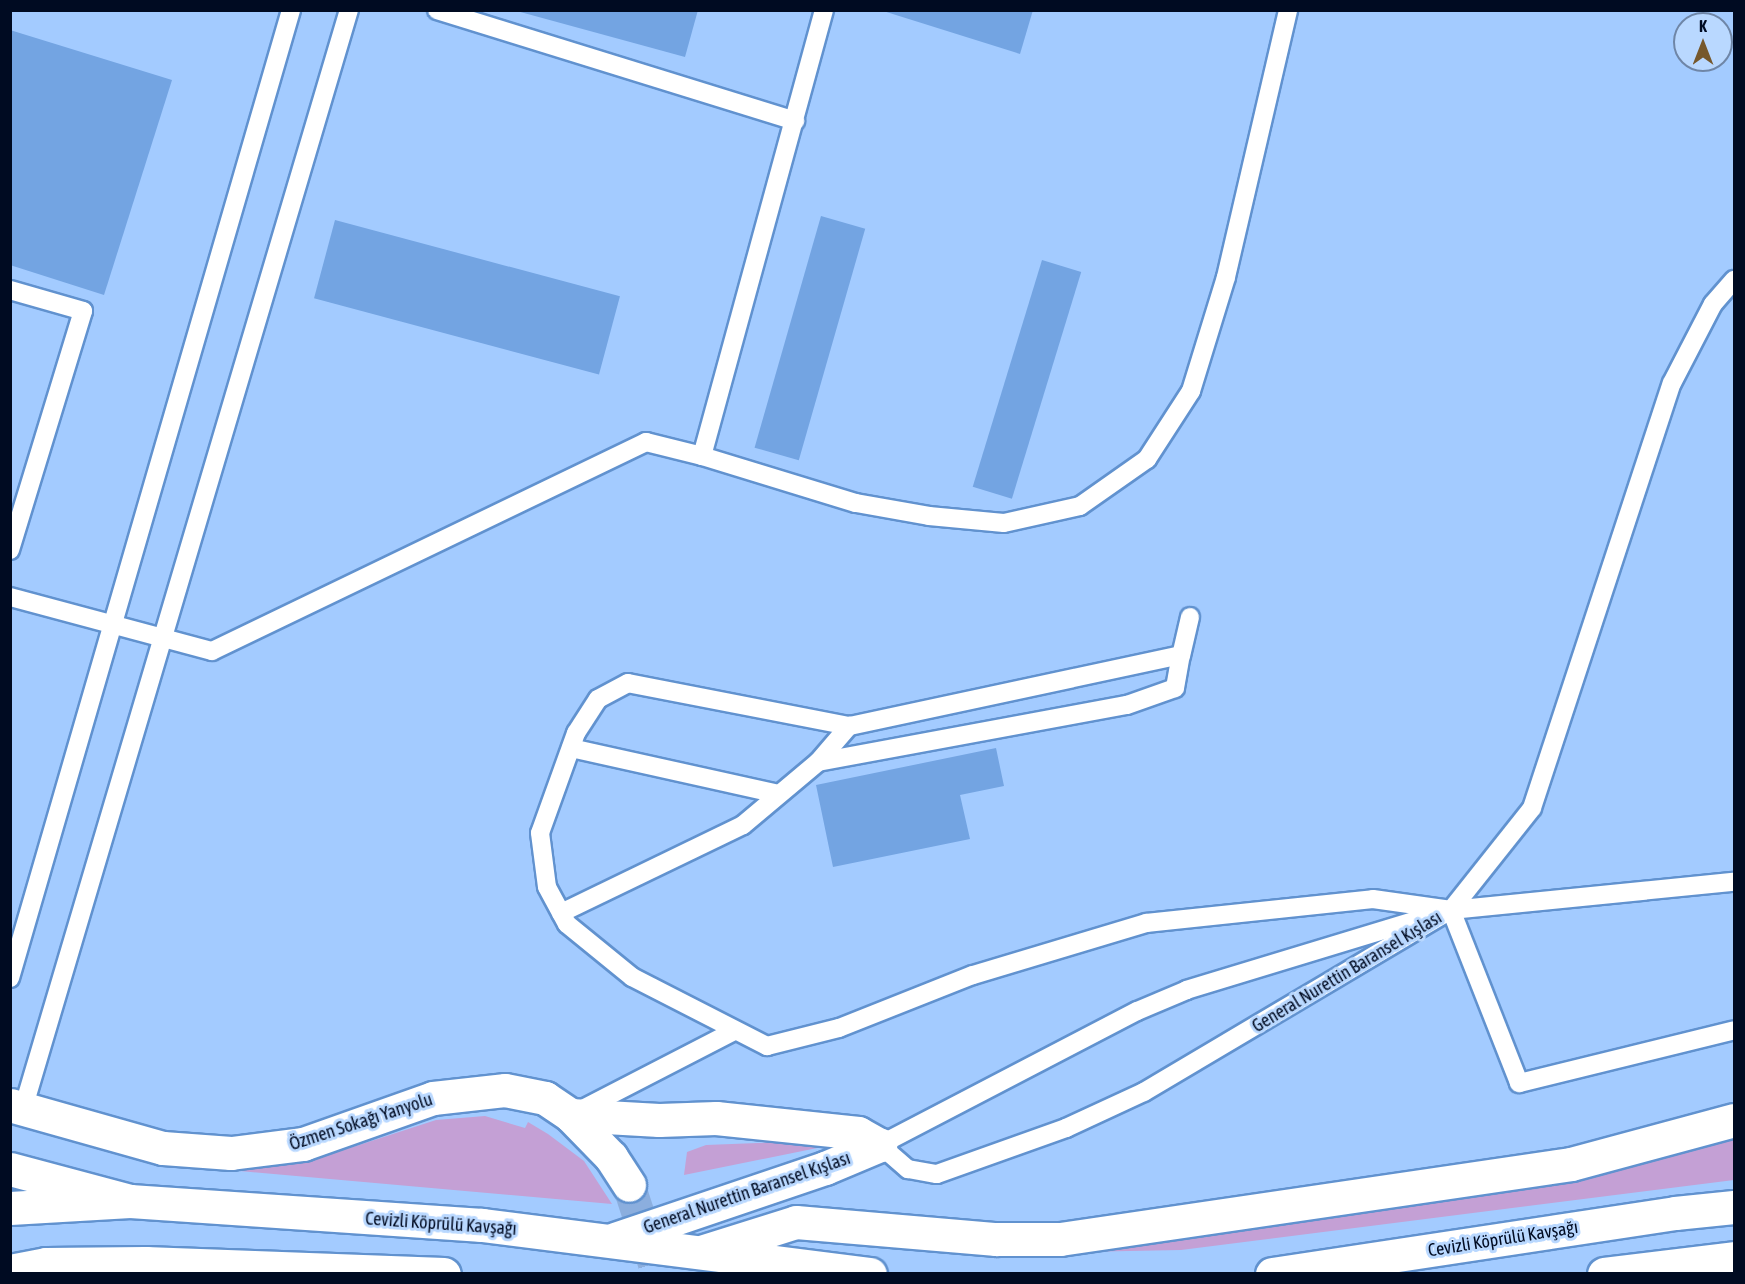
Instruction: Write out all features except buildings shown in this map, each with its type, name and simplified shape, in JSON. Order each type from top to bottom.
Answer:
[{"type":"main road","name":"Özmen Sokağı Yanyolu","points":[[17,1107],[163,1148],[231,1153],[303,1144],[433,1098],[468,1092],[505,1090],[545,1098],[570,1115],[611,1157],[629,1185]]},
{"type":"main road","points":[[570,1115],[659,1120],[716,1118],[858,1133],[880,1145]]},
{"type":"main road","points":[[704,1251],[796,1222],[996,1239],[1060,1239],[1570,1164],[1734,1120]]},
{"type":"main road","name":"General Nurettin Baransel Kışlası","points":[[615,1239],[825,1168],[880,1145]]},
{"type":"main road","points":[[10,1170],[130,1201]]},
{"type":"main road","name":"Cevizli Köprülü Kavşağı","points":[[10,1208],[130,1201],[482,1225],[615,1239],[870,1274]]},
{"type":"main road","name":"Cevizli Köprülü Kavşağı","points":[[1272,1274],[1675,1213],[1734,1208]]},
{"type":"main road","points":[[1604,1274],[1734,1258]]},
{"type":"main road","points":[[10,1271],[46,1264],[145,1263],[444,1274]]},
{"type":"main road","points":[[145,1263],[217,1274]]},
{"type":"lane","points":[[10,978],[291,10]]},
{"type":"lane","points":[[17,1107],[165,638],[349,10]]},
{"type":"lane","points":[[437,10],[795,121]]},
{"type":"lane","points":[[702,456],[824,10]]},
{"type":"lane","points":[[10,597],[212,651],[646,442],[702,456],[856,503],[928,516],[1004,523],[1080,506],[1147,459],[1191,391],[1226,277],[1288,10]]},
{"type":"lane","points":[[1451,910],[1532,808],[1672,383],[1713,304],[1734,280]]},
{"type":"lane","points":[[10,290],[83,311],[10,550]]},
{"type":"lane","points":[[818,762],[1127,705],[1174,688],[1190,617]]},
{"type":"lane","points":[[1181,655],[849,726],[628,683],[598,699],[571,748],[540,833],[547,887],[567,924],[632,977],[732,1032],[767,1046],[839,1028],[974,975],[1146,923],[1373,899],[1451,910],[1734,882]]},
{"type":"lane","points":[[561,913],[743,825],[818,762],[849,726]]},
{"type":"lane","points":[[571,748],[779,794]]},
{"type":"lane","points":[[1451,910],[1520,1083],[1734,1030]]},
{"type":"lane","name":"General Nurettin Baransel Kışlası","points":[[1451,910],[1144,1092],[1075,1124],[937,1174],[908,1169],[880,1145],[1137,1011],[1187,990],[1451,910]]},
{"type":"lane","points":[[570,1115],[732,1032]]},
{"type":"shaded area","points":[[485,1116],[525,1128],[528,1122],[548,1134],[584,1161],[612,1204],[229,1170],[319,1158],[436,1120]]},
{"type":"shaded area","points":[[1734,1133],[1734,1180],[1181,1250],[1027,1253]]},
{"type":"shaded area","points":[[780,1142],[832,1145],[684,1175],[687,1152],[706,1145]]},
{"type":"tunnel","points":[[629,1185],[658,1274]]}]
